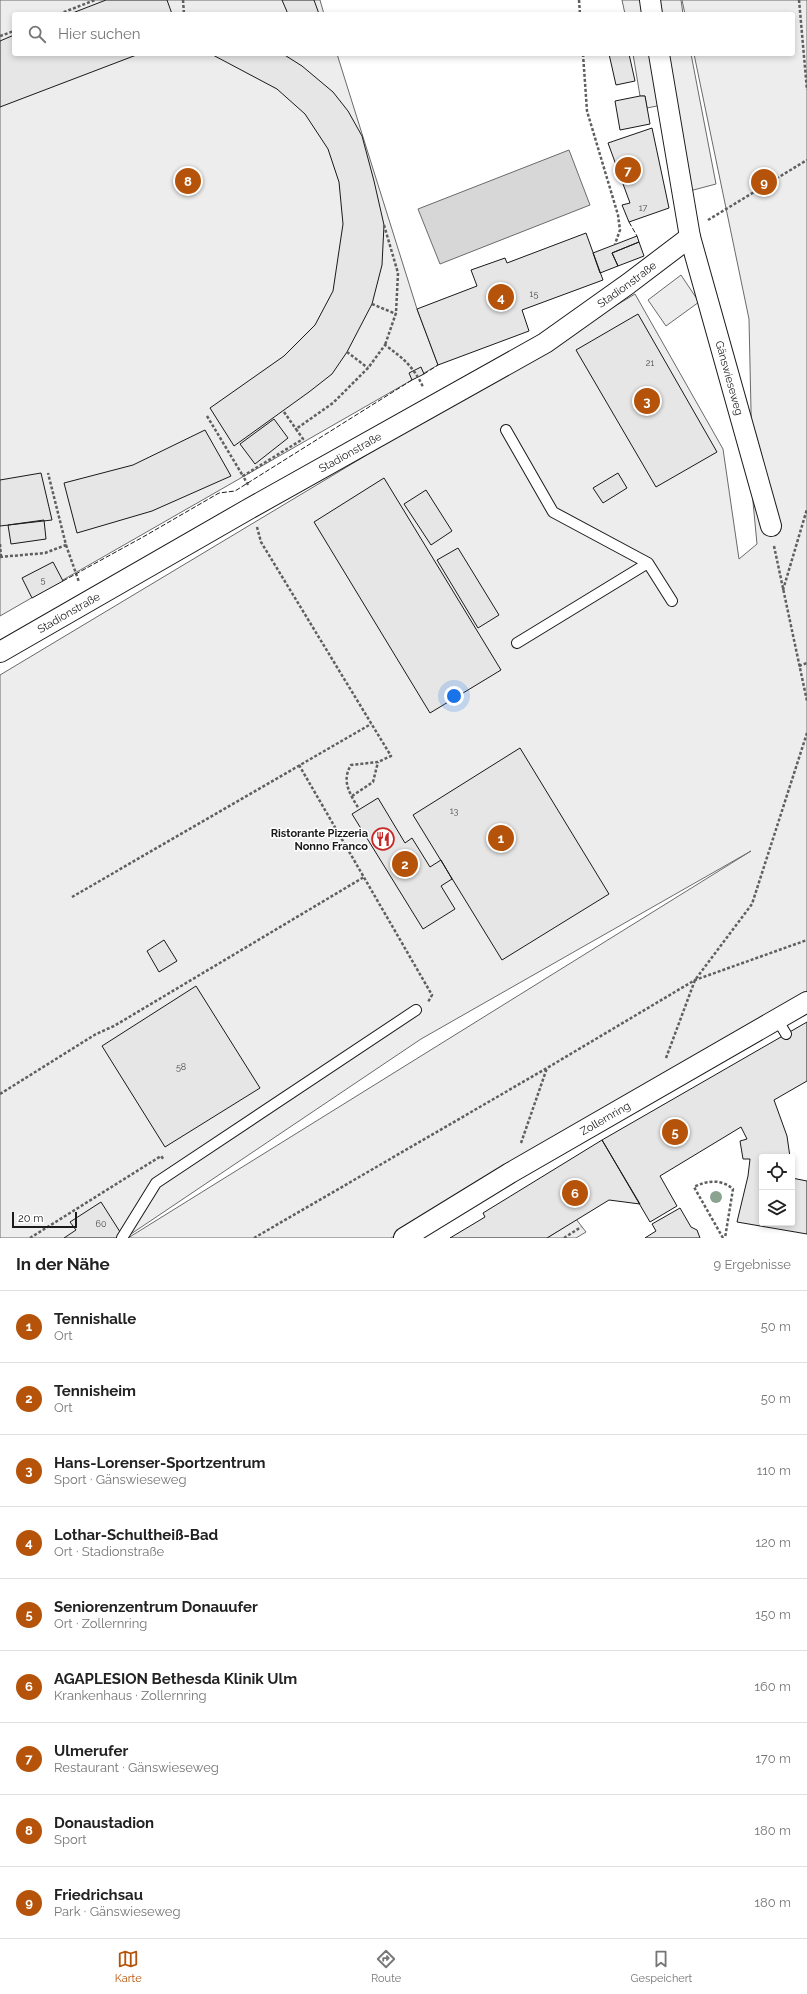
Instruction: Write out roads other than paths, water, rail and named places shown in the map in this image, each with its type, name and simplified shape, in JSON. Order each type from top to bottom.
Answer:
[{"type":"street","points":[[650,0],[652,12]]},
{"type":"street","name":"Gänswieseweg","points":[[659,56],[690,237],[771,526]]},
{"type":"street","name":"Stadionstraße","points":[[0,652],[247,510],[545,343],[628,284],[690,237]]},
{"type":"street","name":"Zollernring","points":[[404,1238],[510,1174],[782,1026],[807,1002]]},
{"type":"lane","points":[[506,430],[553,512],[648,563],[672,601]]},
{"type":"lane","points":[[517,643],[648,563]]},
{"type":"lane","points":[[122,1238],[156,1184],[416,1010]]},
{"type":"place","name":"Ulmerufer","points":[[628,170]]},
{"type":"place","name":"Donaustadion","points":[[188,181]]},
{"type":"place","name":"Friedrichsau","points":[[764,182]]},
{"type":"place","name":"Lothar-Schultheiß-Bad","points":[[501,297]]},
{"type":"place","name":"Hans-Lorenser-Sportzentrum","points":[[647,401]]},
{"type":"place","name":"Tennishalle","points":[[501,838]]},
{"type":"place","name":"Ristorante Pizzeria Nonno Franco","points":[[383,839]]},
{"type":"place","name":"Tennisheim","points":[[405,864]]},
{"type":"place","name":"Seniorenzentrum Donauufer","points":[[675,1132]]},
{"type":"place","name":"AGAPLESION Bethesda Klinik Ulm","points":[[575,1193]]}]
